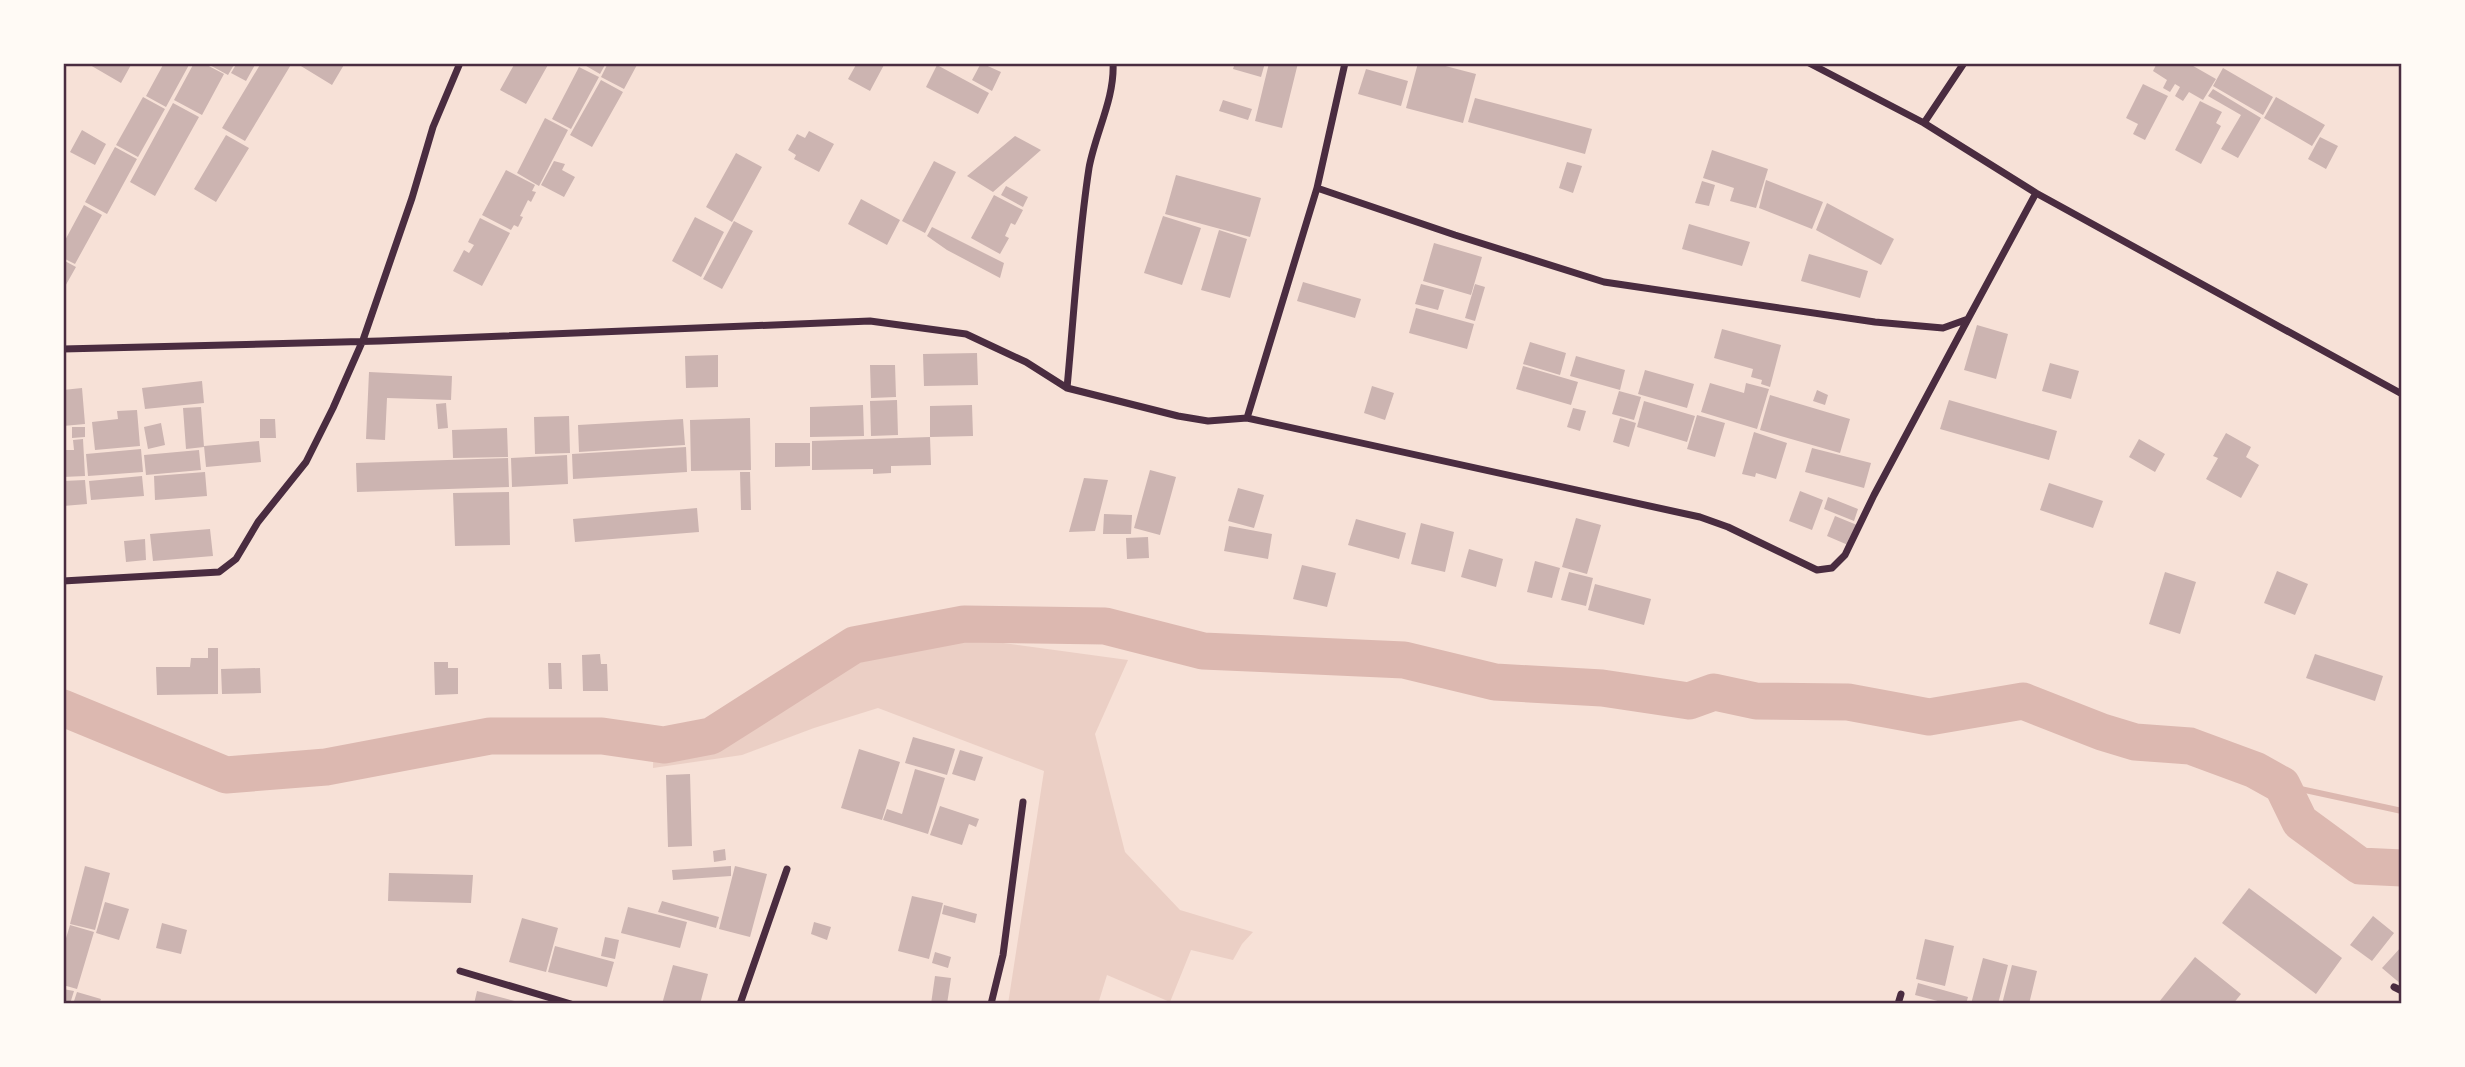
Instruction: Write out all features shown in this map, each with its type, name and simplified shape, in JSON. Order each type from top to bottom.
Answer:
[{"type":"street","points":[[63,581],[219,572],[228,568],[236,559],[277,496],[306,462],[363,340],[412,198],[433,127],[460,63]]},
{"type":"street","points":[[1067,388],[1078,261],[1090,166],[1107,103],[1113,63]]},
{"type":"street","points":[[1248,418],[1317,188],[1345,63]]},
{"type":"street","points":[[1809,63],[1924,123],[2036,193],[2402,394]]},
{"type":"street","points":[[1924,123],[1964,63]]},
{"type":"street","points":[[1317,188],[1604,282],[1875,322],[1943,328],[1968,319]]},
{"type":"street","points":[[63,349],[380,341],[870,321],[966,334],[1026,362],[1067,388],[1178,416],[1208,421],[1248,418],[1700,517],[1728,527],[1817,570],[1832,568],[1845,555],[1874,495],[2036,193]]},
{"type":"street","points":[[991,1004],[1003,955],[1023,802]]},
{"type":"street","points":[[740,1004],[787,869]]},
{"type":"street","points":[[460,971],[571,1004]]},
{"type":"street","points":[[1898,1004],[1901,995]]},
{"type":"shaded area","points":[[974,639],[1128,660],[1095,734],[1125,852],[1180,910],[1253,932],[1233,960],[1191,950],[1170,1002],[1107,975],[1098,1004],[1008,1004],[1044,771],[878,708],[742,755],[653,768],[654,735],[689,730],[827,658],[884,653]]},
{"type":"building","points":[[132,63],[121,83],[90,65]]},
{"type":"building","points":[[164,63],[190,63],[166,107],[146,96]]},
{"type":"building","points":[[194,63],[203,63],[224,74],[202,115],[174,100]]},
{"type":"building","points":[[206,63],[235,63],[228,75]]},
{"type":"building","points":[[237,63],[256,63],[246,81],[231,73]]},
{"type":"building","points":[[261,63],[292,63],[245,141],[222,128]]},
{"type":"building","points":[[296,63],[345,63],[332,85]]},
{"type":"building","points":[[515,63],[549,63],[526,104],[500,90]]},
{"type":"building","points":[[581,63],[606,63],[600,74]]},
{"type":"building","points":[[608,63],[638,63],[624,89],[601,77]]},
{"type":"building","points":[[857,63],[885,63],[870,91],[848,79]]},
{"type":"building","points":[[981,63],[1001,72],[992,91],[972,80]]},
{"type":"building","points":[[1235,63],[1265,63],[1261,77],[1233,69]]},
{"type":"building","points":[[1269,63],[1298,63],[1282,128],[1255,121]]},
{"type":"building","points":[[1418,63],[1434,63],[1476,74],[1463,123],[1406,108]]},
{"type":"building","points":[[2157,63],[2188,63],[2216,79],[2203,100],[2189,92],[2183,101],[2175,96],[2180,87],[2175,84],[2170,92],[2163,88],[2167,80],[2153,71]]},
{"type":"building","points":[[937,65],[989,93],[978,114],[926,87]]},
{"type":"building","points":[[579,67],[599,77],[571,129],[552,119]]},
{"type":"building","points":[[2223,68],[2273,97],[2263,115],[2213,86]]},
{"type":"building","points":[[1366,69],[1408,81],[1401,106],[1358,94]]},
{"type":"building","points":[[601,80],[623,92],[592,147],[570,135]]},
{"type":"building","points":[[2143,84],[2168,96],[2145,140],[2133,134],[2138,124],[2126,118]]},
{"type":"building","points":[[2213,89],[2261,118],[2238,158],[2221,149],[2241,115],[2208,96]]},
{"type":"building","points":[[143,97],[165,109],[138,157],[116,145]]},
{"type":"building","points":[[2276,97],[2325,125],[2312,146],[2264,118]]},
{"type":"building","points":[[1475,98],[1592,129],[1585,154],[1468,122]]},
{"type":"building","points":[[1223,100],[1252,109],[1248,120],[1219,111]]},
{"type":"building","points":[[2200,101],[2222,112],[2216,123],[2221,126],[2201,164],[2175,150]]},
{"type":"building","points":[[173,103],[199,117],[155,196],[130,182]]},
{"type":"building","points":[[545,118],[568,130],[539,186],[517,173]]},
{"type":"building","points":[[82,130],[106,144],[95,165],[70,152]]},
{"type":"building","points":[[809,131],[834,144],[819,172],[794,159],[796,155],[788,150],[797,134],[805,138]]},
{"type":"building","points":[[226,135],[249,148],[216,202],[194,189]]},
{"type":"building","points":[[1015,136],[1041,150],[993,192],[967,176]]},
{"type":"building","points":[[2320,137],[2338,146],[2326,169],[2308,159]]},
{"type":"building","points":[[115,147],[137,159],[107,214],[85,202]]},
{"type":"building","points":[[1712,150],[1768,169],[1756,208],[1730,201],[1734,188],[1703,178]]},
{"type":"building","points":[[736,153],[762,167],[732,222],[706,207]]},
{"type":"building","points":[[554,161],[565,164],[562,170],[575,177],[564,197],[541,185]]},
{"type":"building","points":[[934,161],[956,172],[925,233],[902,221]]},
{"type":"building","points":[[1567,162],[1582,166],[1573,193],[1559,188]]},
{"type":"building","points":[[506,170],[535,185],[532,191],[536,192],[531,202],[528,200],[518,227],[514,225],[511,230],[482,215]]},
{"type":"building","points":[[1176,175],[1261,198],[1250,237],[1165,214]]},
{"type":"building","points":[[1766,180],[1823,202],[1812,229],[1759,208]]},
{"type":"building","points":[[1702,181],[1715,185],[1709,206],[1695,203]]},
{"type":"building","points":[[1006,186],[1028,197],[1023,207],[1001,195]]},
{"type":"building","points":[[994,195],[1023,210],[1015,225],[1011,223],[1005,236],[1009,238],[1000,254],[971,238]]},
{"type":"building","points":[[861,199],[900,220],[887,245],[848,224]]},
{"type":"building","points":[[1827,203],[1894,239],[1881,265],[1816,230]]},
{"type":"building","points":[[84,205],[102,215],[75,264],[63,258],[63,244]]},
{"type":"building","points":[[1163,216],[1201,228],[1182,285],[1144,273]]},
{"type":"building","points":[[695,217],[724,232],[701,277],[672,261]]},
{"type":"building","points":[[480,218],[510,233],[482,286],[453,271],[464,250],[469,253],[474,245],[468,242]]},
{"type":"building","points":[[734,221],[753,231],[722,289],[703,279]]},
{"type":"building","points":[[1689,224],[1750,242],[1742,266],[1682,249]]},
{"type":"building","points":[[932,227],[1004,263],[1000,278],[947,250],[927,236]]},
{"type":"building","points":[[1219,230],[1247,239],[1230,298],[1201,290]]},
{"type":"building","points":[[1434,243],[1482,257],[1471,295],[1423,281]]},
{"type":"building","points":[[1809,254],[1868,271],[1860,298],[1801,281]]},
{"type":"building","points":[[63,260],[76,267],[63,290]]},
{"type":"building","points":[[1303,282],[1361,299],[1355,318],[1297,301]]},
{"type":"building","points":[[1421,284],[1444,290],[1438,310],[1415,304]]},
{"type":"building","points":[[1475,284],[1485,287],[1475,321],[1465,318]]},
{"type":"building","points":[[1416,308],[1474,324],[1467,349],[1409,333]]},
{"type":"building","points":[[1977,325],[2008,334],[1996,379],[1964,370]]},
{"type":"building","points":[[1722,329],[1781,345],[1770,387],[1761,384],[1762,380],[1751,377],[1753,369],[1714,358]]},
{"type":"building","points":[[1530,342],[1566,353],[1560,375],[1523,364]]},
{"type":"building","points":[[977,353],[978,385],[924,386],[923,354]]},
{"type":"building","points":[[718,355],[718,387],[686,388],[685,356]]},
{"type":"building","points":[[1576,356],[1625,370],[1620,390],[1570,376]]},
{"type":"building","points":[[2050,363],[2079,371],[2071,399],[2042,391]]},
{"type":"building","points":[[870,365],[895,365],[896,397],[871,398]]},
{"type":"building","points":[[1523,366],[1578,382],[1571,405],[1516,389]]},
{"type":"building","points":[[1645,370],[1694,384],[1687,408],[1638,394]]},
{"type":"building","points":[[369,372],[452,376],[451,400],[387,398],[385,440],[366,439]]},
{"type":"building","points":[[202,381],[204,403],[145,409],[142,388]]},
{"type":"building","points":[[1710,383],[1744,393],[1746,383],[1769,389],[1757,429],[1701,412]]},
{"type":"building","points":[[1372,386],[1394,393],[1385,420],[1364,413]]},
{"type":"building","points":[[82,388],[85,424],[63,426],[63,390]]},
{"type":"building","points":[[1817,390],[1828,395],[1825,405],[1813,401]]},
{"type":"building","points":[[1619,391],[1641,397],[1634,420],[1612,414]]},
{"type":"building","points":[[1770,395],[1850,419],[1840,453],[1760,430]]},
{"type":"building","points":[[897,400],[898,435],[871,436],[870,401]]},
{"type":"building","points":[[1949,400],[2057,431],[2049,460],[1940,429]]},
{"type":"building","points":[[1644,401],[1695,416],[1687,442],[1637,427]]},
{"type":"building","points":[[446,403],[448,428],[438,429],[436,404]]},
{"type":"building","points":[[863,405],[864,436],[810,437],[810,407]]},
{"type":"building","points":[[972,405],[973,436],[930,437],[930,406]]},
{"type":"building","points":[[201,407],[204,447],[186,449],[183,408]]},
{"type":"building","points":[[1573,408],[1586,411],[1580,431],[1567,427]]},
{"type":"building","points":[[137,410],[140,446],[95,450],[92,422],[118,419],[117,411]]},
{"type":"building","points":[[1697,415],[1725,423],[1715,457],[1687,449]]},
{"type":"building","points":[[569,416],[570,453],[535,454],[534,417]]},
{"type":"building","points":[[750,418],[751,470],[691,471],[690,420]]},
{"type":"building","points":[[1620,418],[1636,423],[1629,447],[1613,442]]},
{"type":"building","points":[[260,419],[275,419],[276,438],[260,438]]},
{"type":"building","points":[[683,419],[685,445],[579,452],[578,425]]},
{"type":"building","points":[[161,423],[165,445],[148,449],[144,427]]},
{"type":"building","points":[[72,427],[85,427],[85,437],[72,438]]},
{"type":"building","points":[[507,428],[508,457],[453,458],[452,430]]},
{"type":"building","points":[[1754,432],[1787,443],[1776,479],[1756,473],[1755,477],[1742,474]]},
{"type":"building","points":[[2226,433],[2251,447],[2246,457],[2259,465],[2241,498],[2206,479],[2218,458],[2213,456]]},
{"type":"building","points":[[930,437],[931,465],[891,466],[891,473],[873,474],[873,469],[812,470],[812,441]]},
{"type":"building","points":[[83,439],[85,476],[63,477],[63,450],[74,450],[73,440]]},
{"type":"building","points":[[2139,439],[2165,454],[2155,472],[2129,457]]},
{"type":"building","points":[[259,441],[261,462],[206,467],[204,446]]},
{"type":"building","points":[[775,443],[810,443],[810,466],[775,467]]},
{"type":"building","points":[[686,447],[687,472],[573,479],[572,454]]},
{"type":"building","points":[[1812,448],[1871,463],[1864,488],[1805,472]]},
{"type":"building","points":[[141,449],[143,472],[88,476],[86,454]]},
{"type":"building","points":[[199,450],[201,470],[146,475],[144,455]]},
{"type":"building","points":[[567,455],[568,484],[512,487],[511,458]]},
{"type":"building","points":[[508,458],[509,487],[357,492],[356,463]]},
{"type":"building","points":[[1150,470],[1176,477],[1160,535],[1134,528]]},
{"type":"building","points":[[205,472],[207,496],[155,500],[154,476]]},
{"type":"building","points":[[740,472],[750,472],[751,510],[741,510]]},
{"type":"building","points":[[142,476],[144,496],[91,500],[89,481]]},
{"type":"building","points":[[1084,478],[1108,480],[1095,531],[1069,532]]},
{"type":"building","points":[[85,480],[87,504],[63,506],[63,481]]},
{"type":"building","points":[[2049,483],[2103,501],[2093,528],[2040,510]]},
{"type":"building","points":[[1238,488],[1264,495],[1254,528],[1228,521]]},
{"type":"building","points":[[1800,491],[1823,500],[1812,530],[1789,521]]},
{"type":"building","points":[[509,492],[510,545],[455,546],[453,493]]},
{"type":"building","points":[[1828,497],[1858,509],[1854,521],[1824,509]]},
{"type":"building","points":[[697,508],[699,532],[575,542],[573,519]]},
{"type":"building","points":[[1104,514],[1132,515],[1131,534],[1103,534]]},
{"type":"building","points":[[1835,516],[1857,525],[1848,545],[1827,536]]},
{"type":"building","points":[[1576,518],[1601,525],[1587,574],[1562,567]]},
{"type":"building","points":[[1356,519],[1406,533],[1399,559],[1348,545]]},
{"type":"building","points":[[1421,523],[1454,532],[1445,572],[1411,564]]},
{"type":"building","points":[[1229,526],[1272,534],[1268,559],[1224,551]]},
{"type":"building","points":[[210,529],[213,556],[153,561],[150,534]]},
{"type":"building","points":[[1148,537],[1149,558],[1127,559],[1126,538]]},
{"type":"building","points":[[145,539],[146,560],[126,562],[124,541]]},
{"type":"building","points":[[1469,549],[1503,559],[1496,587],[1461,577]]},
{"type":"building","points":[[1535,561],[1560,568],[1552,598],[1527,592]]},
{"type":"building","points":[[1302,565],[1336,573],[1327,607],[1293,599]]},
{"type":"building","points":[[2277,571],[2308,584],[2295,615],[2264,603]]},
{"type":"building","points":[[1569,572],[1593,578],[1586,606],[1561,600]]},
{"type":"building","points":[[2165,572],[2196,582],[2180,634],[2149,624]]},
{"type":"building","points":[[1595,584],[1651,599],[1644,625],[1588,610]]},
{"type":"building","points":[[208,648],[218,648],[218,694],[157,695],[156,667],[190,667],[191,658],[208,658]]},
{"type":"building","points":[[600,654],[601,664],[607,664],[608,691],[583,691],[582,655]]},
{"type":"building","points":[[2315,654],[2383,676],[2375,701],[2306,678]]},
{"type":"building","points":[[434,662],[448,662],[448,668],[458,668],[458,694],[435,695]]},
{"type":"building","points":[[548,663],[561,663],[562,689],[549,689]]},
{"type":"building","points":[[260,668],[261,693],[222,694],[221,669]]},
{"type":"building","points":[[913,737],[955,749],[947,775],[905,763]]},
{"type":"building","points":[[859,749],[900,762],[882,820],[841,808]]},
{"type":"building","points":[[960,750],[983,757],[975,781],[952,774]]},
{"type":"building","points":[[915,769],[945,778],[928,834],[883,820],[887,809],[902,814]]},
{"type":"building","points":[[690,774],[692,846],[668,847],[666,775]]},
{"type":"building","points":[[940,806],[979,819],[976,827],[969,824],[962,845],[930,835]]},
{"type":"building","points":[[725,849],[726,860],[714,862],[713,851]]},
{"type":"building","points":[[85,866],[110,873],[95,930],[70,924]]},
{"type":"building","points":[[731,866],[731,876],[673,880],[672,870]]},
{"type":"building","points":[[735,866],[767,874],[750,937],[719,929]]},
{"type":"building","points":[[389,873],[473,875],[471,903],[388,901]]},
{"type":"building","points":[[2249,888],[2342,958],[2316,994],[2222,923]]},
{"type":"building","points":[[912,896],[943,903],[929,959],[898,951]]},
{"type":"building","points":[[662,901],[719,917],[716,928],[658,912]]},
{"type":"building","points":[[105,902],[129,909],[119,940],[96,933]]},
{"type":"building","points":[[944,905],[977,914],[975,923],[942,914]]},
{"type":"building","points":[[628,907],[687,922],[680,948],[621,933]]},
{"type":"building","points":[[2373,916],[2394,933],[2372,961],[2350,945]]},
{"type":"building","points":[[522,918],[558,928],[546,972],[509,962]]},
{"type":"building","points":[[814,922],[831,927],[827,940],[811,934]]},
{"type":"building","points":[[162,923],[187,930],[181,954],[156,948]]},
{"type":"building","points":[[70,925],[94,932],[77,989],[63,985],[63,948]]},
{"type":"building","points":[[605,937],[619,940],[615,959],[601,956]]},
{"type":"building","points":[[1925,939],[1954,946],[1945,986],[1916,979]]},
{"type":"building","points":[[555,946],[614,962],[607,987],[548,972]]},
{"type":"building","points":[[2402,946],[2402,985],[2382,968]]},
{"type":"building","points":[[935,952],[951,957],[948,968],[932,963]]},
{"type":"building","points":[[2195,957],[2241,994],[2233,1004],[2159,1002]]},
{"type":"building","points":[[1983,958],[2008,965],[1998,1004],[1971,1004]]},
{"type":"building","points":[[673,965],[708,974],[700,1004],[662,1004]]},
{"type":"building","points":[[2012,965],[2037,971],[2029,1004],[2002,1004]]},
{"type":"building","points":[[935,976],[951,978],[947,1004],[931,1004]]},
{"type":"building","points":[[1918,983],[1968,997],[1966,1004],[1949,1004],[1915,995]]},
{"type":"building","points":[[63,989],[74,991],[70,1004],[63,1004]]},
{"type":"building","points":[[477,991],[522,1003],[522,1004],[474,1004]]},
{"type":"building","points":[[77,992],[101,999],[99,1004],[73,1004]]},
{"type":"waterway","points":[[63,708],[226,775],[326,767],[490,736],[602,736],[664,745],[711,736],[854,645],[964,624],[1105,626],[1203,651],[1404,660],[1495,682],[1602,688],[1689,701],[1714,692],[1756,701],[1848,702],[1929,717],[2023,701],[2135,742],[2190,746],[2255,770],[2282,785],[2300,822],[2360,866],[2402,868]]},
{"type":"waterway","points":[[2282,785],[2402,811]]}]
